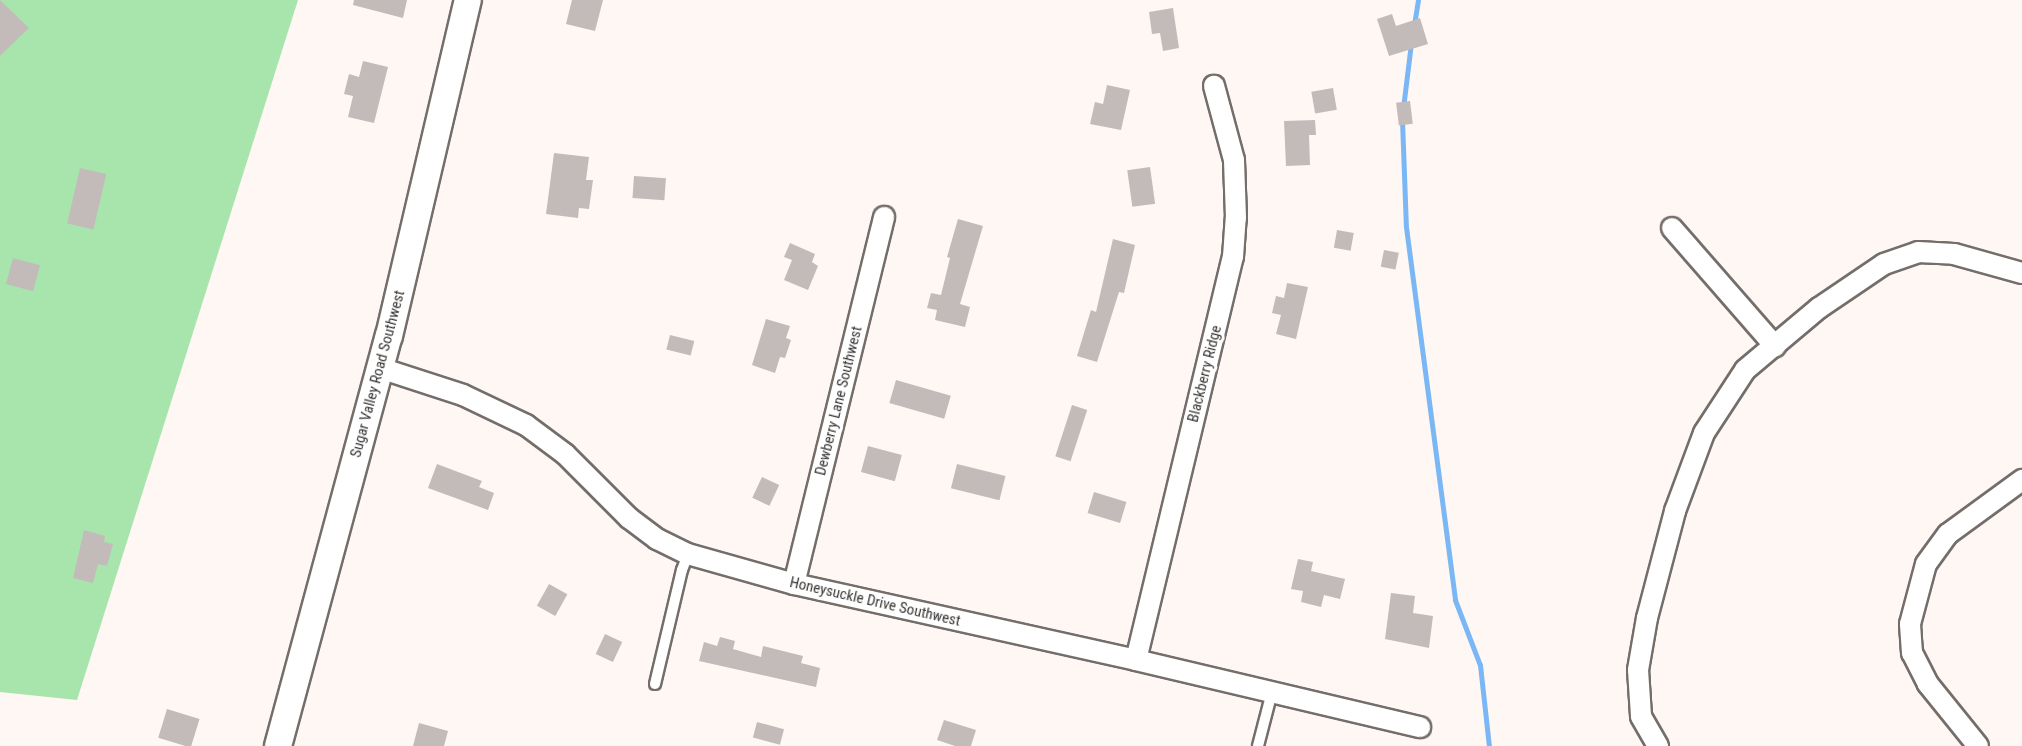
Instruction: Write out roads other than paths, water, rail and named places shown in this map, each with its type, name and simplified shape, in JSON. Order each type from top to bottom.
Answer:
[{"type":"street","name":"Sugar Valley Road Southwest","points":[[278,746],[380,369],[468,0]]},
{"type":"street","name":"Blackberry Ridge","points":[[1136,660],[1233,256],[1236,218],[1234,160],[1214,87]]},
{"type":"street","name":"Dewberry Lane Southwest","points":[[794,584],[884,217]]},
{"type":"street","points":[[1672,228],[1775,346]]},
{"type":"street","points":[[1658,746],[1641,716],[1638,670],[1647,618],[1676,511],[1704,434],[1745,370],[1819,308],[1884,264],[1918,252],[1954,254],[2022,273]]},
{"type":"street","name":"Honeysuckle Drive Southwest","points":[[380,369],[463,395],[526,425],[565,454],[629,518],[657,539],[688,554],[794,584],[1136,660],[1420,727]]},
{"type":"street","points":[[1978,746],[1928,684],[1912,653],[1910,624],[1926,564],[1948,534],[2022,480]]},
{"type":"lane","points":[[655,684],[682,570],[688,554]]},
{"type":"lane","points":[[1258,746],[1272,692]]},
{"type":"waterway","points":[[1414,25],[1418,0]]},
{"type":"waterway","points":[[1403,108],[1411,43]]},
{"type":"waterway","points":[[1402,120],[1406,227],[1455,600],[1480,665],[1489,746]]}]
